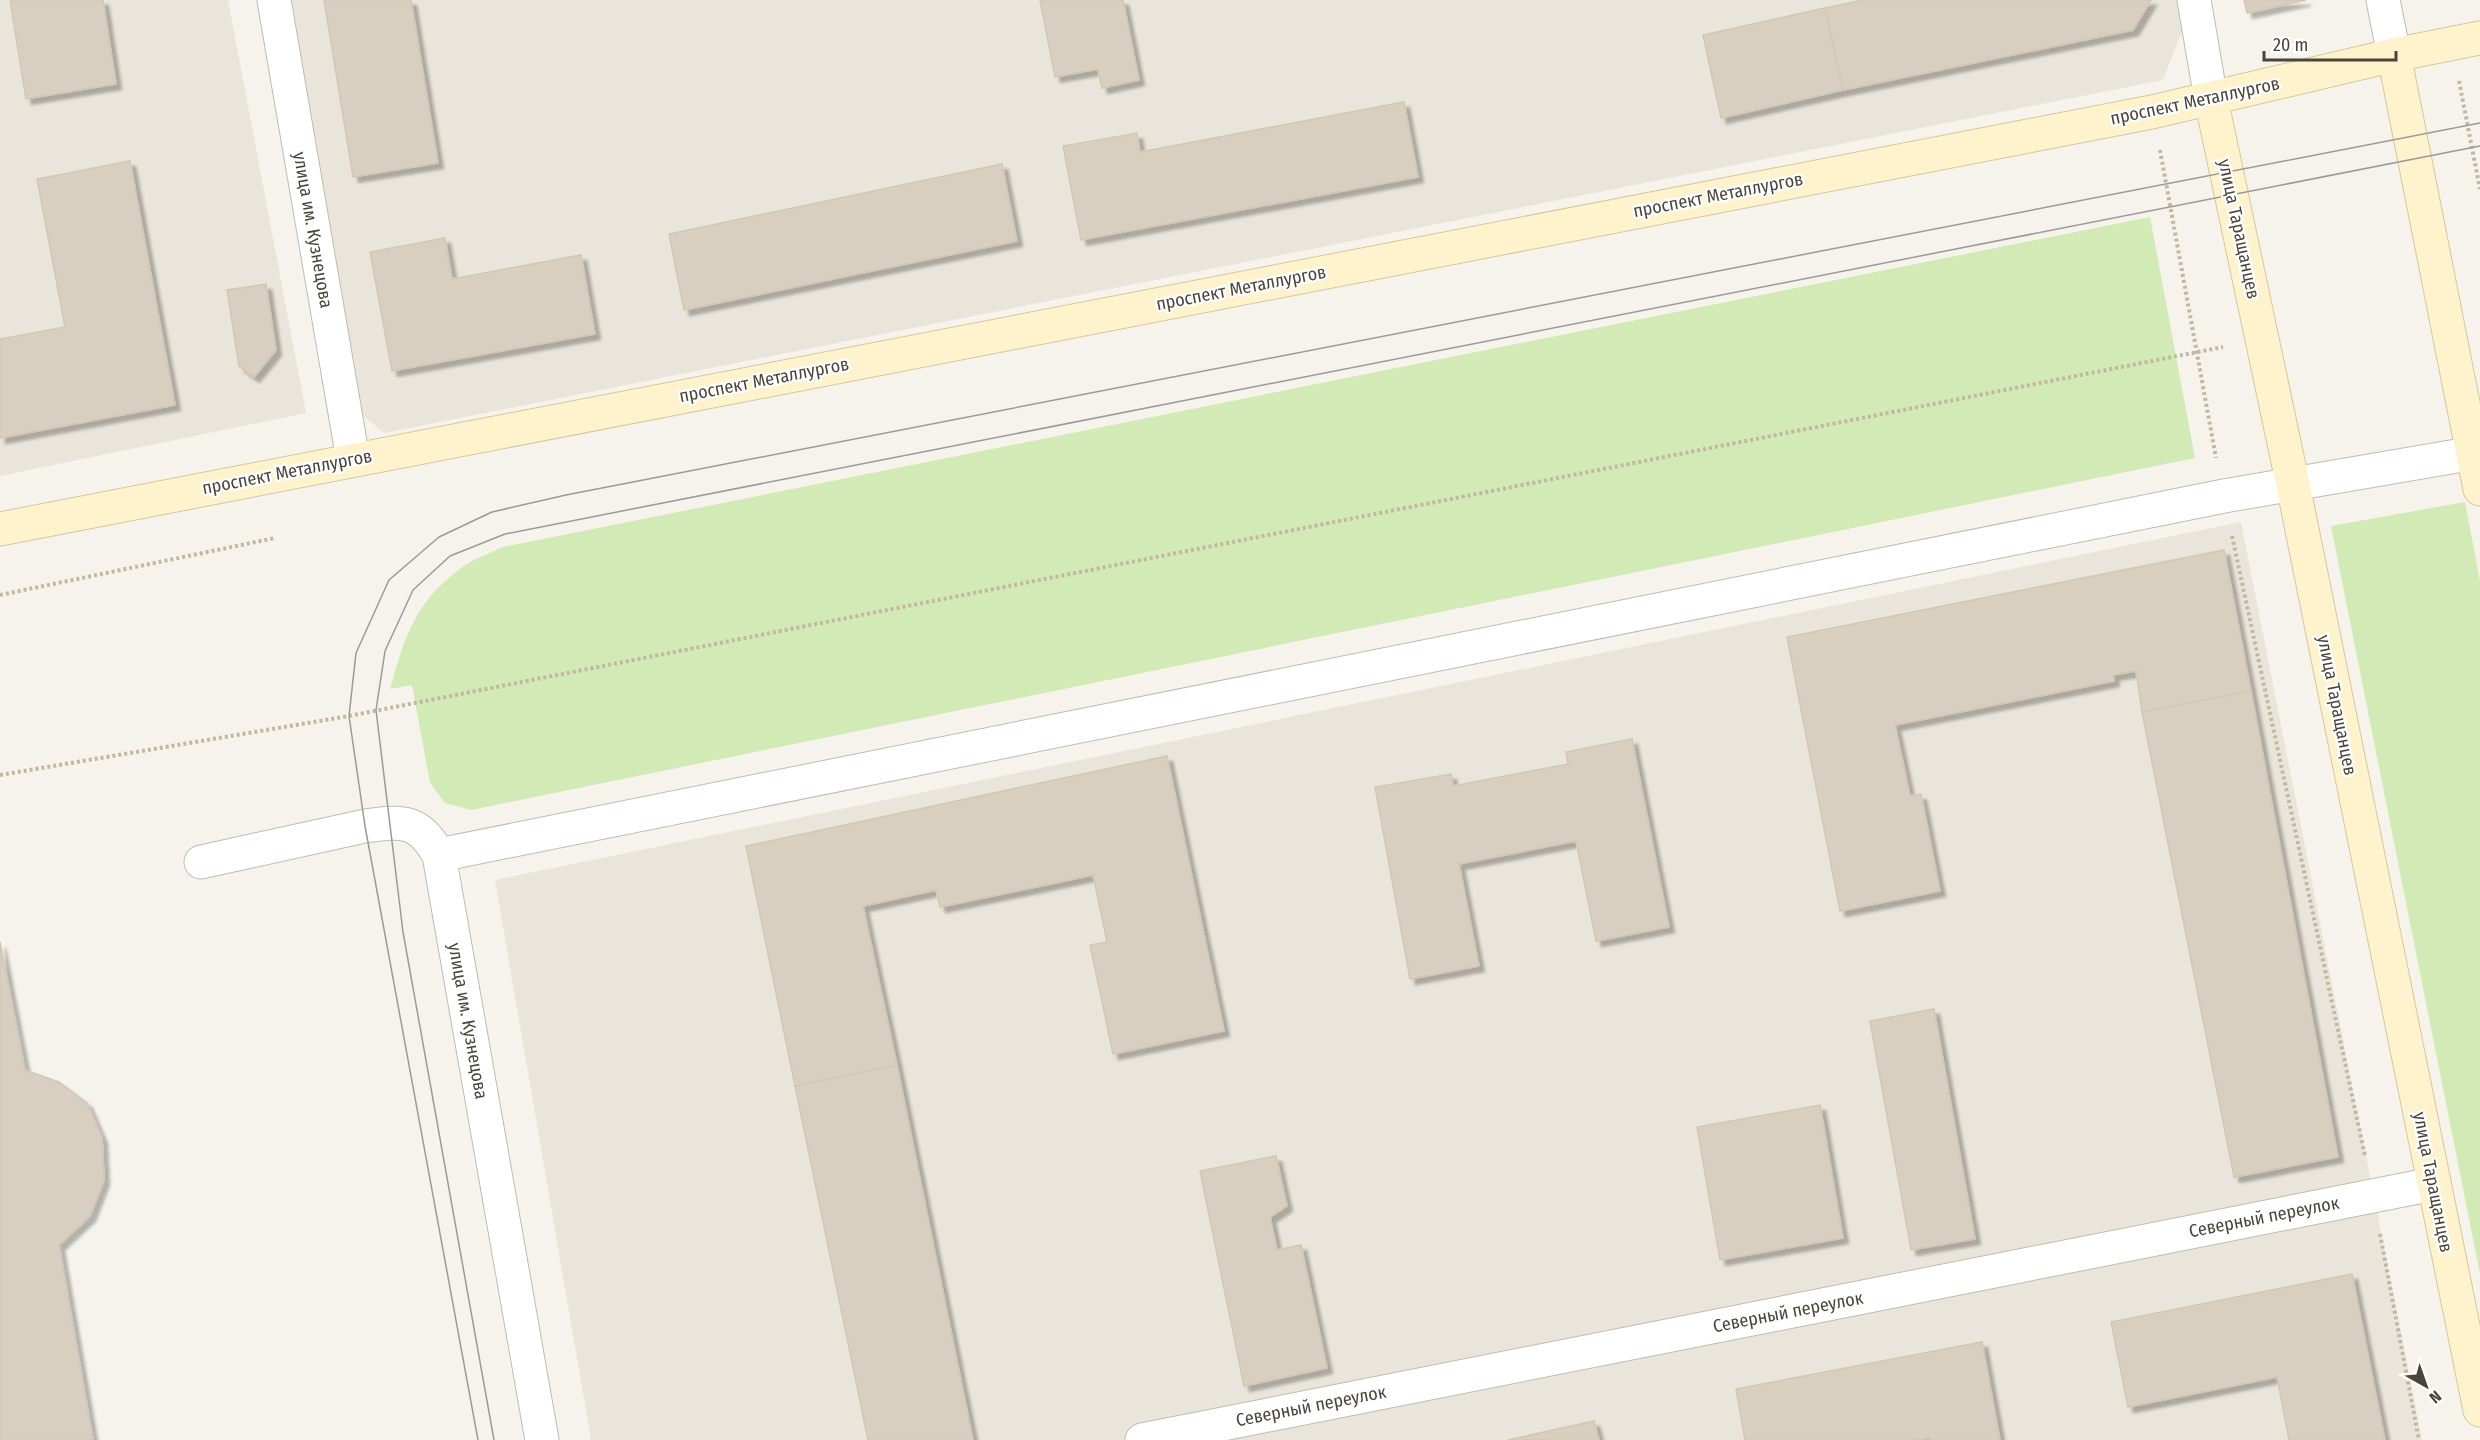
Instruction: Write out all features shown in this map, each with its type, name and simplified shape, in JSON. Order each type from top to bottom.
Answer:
[{"type":"main road","name":"проспект Металлургов","points":[[0,529],[2151,112],[2466,40]]},
{"type":"main road","points":[[2394,55],[2477,453],[2480,489]]},
{"type":"main road","name":"улица Таращанцев","points":[[2211,99],[2293,485],[2480,1410]]},
{"type":"street","name":"улица им. Кузнецова","points":[[274,0],[352,459]]},
{"type":"street","name":"улица Таращанцев","points":[[2194,0],[2211,99]]},
{"type":"street","points":[[2383,0],[2394,55]]},
{"type":"street","points":[[439,855],[2224,496],[2477,453]]},
{"type":"street","name":"улица им. Кузнецова","points":[[201,862],[365,826],[390,823],[412,825],[429,837],[439,855],[542,1440]]},
{"type":"street","name":"Северный переулок","points":[[1142,1440],[2433,1184]]},
{"type":"path","points":[[2466,40],[2480,189]]},
{"type":"path","points":[[2151,112],[2167,183],[2196,353],[2224,496],[2373,1196],[2419,1440]]},
{"type":"path","points":[[0,775],[349,716],[2262,339]]},
{"type":"path","points":[[0,596],[275,538]]},
{"type":"shaded area","points":[[0,0],[228,0],[306,413],[0,476]]},
{"type":"shaded area","points":[[285,0],[2179,0],[2184,26],[2163,80],[384,433],[344,399]]},
{"type":"shaded area","points":[[2241,522],[2422,1440],[591,1440],[495,880]]},
{"type":"green space","points":[[2150,217],[2195,458],[471,810],[445,803],[430,783],[412,685],[390,689],[407,636],[422,607],[445,581],[466,565],[503,547]]},
{"type":"green space","points":[[2465,502],[2480,581],[2480,1274],[2331,526]]},
{"type":"building","points":[[10,0],[103,0],[116,84],[26,99]]},
{"type":"building","points":[[324,0],[411,0],[438,163],[353,177]]},
{"type":"building","points":[[1040,0],[1123,0],[1139,80],[1102,88],[1098,69],[1055,77]]},
{"type":"building","points":[[1863,0],[2151,0],[2133,30],[1843,90],[1825,8]]},
{"type":"building","points":[[2244,0],[2306,0],[2247,13]]},
{"type":"building","points":[[1825,8],[1843,90],[1721,118],[1703,35]]},
{"type":"building","points":[[1404,102],[1418,177],[1081,240],[1063,146],[1137,133],[1140,152]]},
{"type":"building","points":[[130,161],[175,405],[0,438],[0,339],[65,327],[37,179]]},
{"type":"building","points":[[1002,164],[1017,241],[684,310],[669,234]]},
{"type":"building","points":[[445,238],[452,279],[581,255],[595,334],[392,371],[370,252]]},
{"type":"building","points":[[266,284],[276,350],[254,377],[239,366],[227,290]]},
{"type":"building","points":[[2224,550],[2251,691],[2142,712],[2136,671],[2113,675],[2114,681],[1895,725],[1910,796],[1921,794],[1940,891],[1840,911],[1787,637]]},
{"type":"building","points":[[2251,691],[2338,1157],[2234,1177],[2142,712]]},
{"type":"building","points":[[1632,739],[1669,927],[1596,941],[1576,841],[1459,864],[1479,966],[1410,979],[1375,787],[1451,774],[1453,786],[1568,764],[1566,752]]},
{"type":"building","points":[[1167,756],[1224,1031],[1113,1054],[1090,945],[1107,942],[1093,875],[940,907],[936,890],[863,906],[897,1065],[795,1086],[746,846]]},
{"type":"building","points":[[0,942],[25,1070],[59,1082],[87,1103],[102,1138],[104,1180],[90,1216],[59,1245],[93,1440],[0,1440]]},
{"type":"building","points":[[1934,1009],[1975,1239],[1911,1250],[1870,1021]]},
{"type":"building","points":[[897,1065],[973,1440],[868,1440],[795,1086]]},
{"type":"building","points":[[1820,1105],[1843,1238],[1720,1260],[1697,1127]]},
{"type":"building","points":[[1276,1156],[1287,1206],[1270,1217],[1277,1250],[1301,1245],[1327,1368],[1244,1386],[1200,1171]]},
{"type":"building","points":[[2352,1274],[2385,1440],[2289,1440],[2277,1377],[2128,1407],[2111,1322]]},
{"type":"building","points":[[1982,1342],[2000,1440],[1930,1440],[1929,1438],[1918,1440],[1745,1440],[1736,1389]]},
{"type":"building","points":[[1594,1421],[1599,1440],[1508,1440]]},
{"type":"tram line","points":[[478,1440],[365,826],[349,716],[356,653],[389,580],[439,537],[492,512],[566,495],[2480,123]]},
{"type":"tram line","points":[[494,1440],[403,932],[376,710],[385,651],[413,590],[450,556],[505,534],[2480,146]]}]
